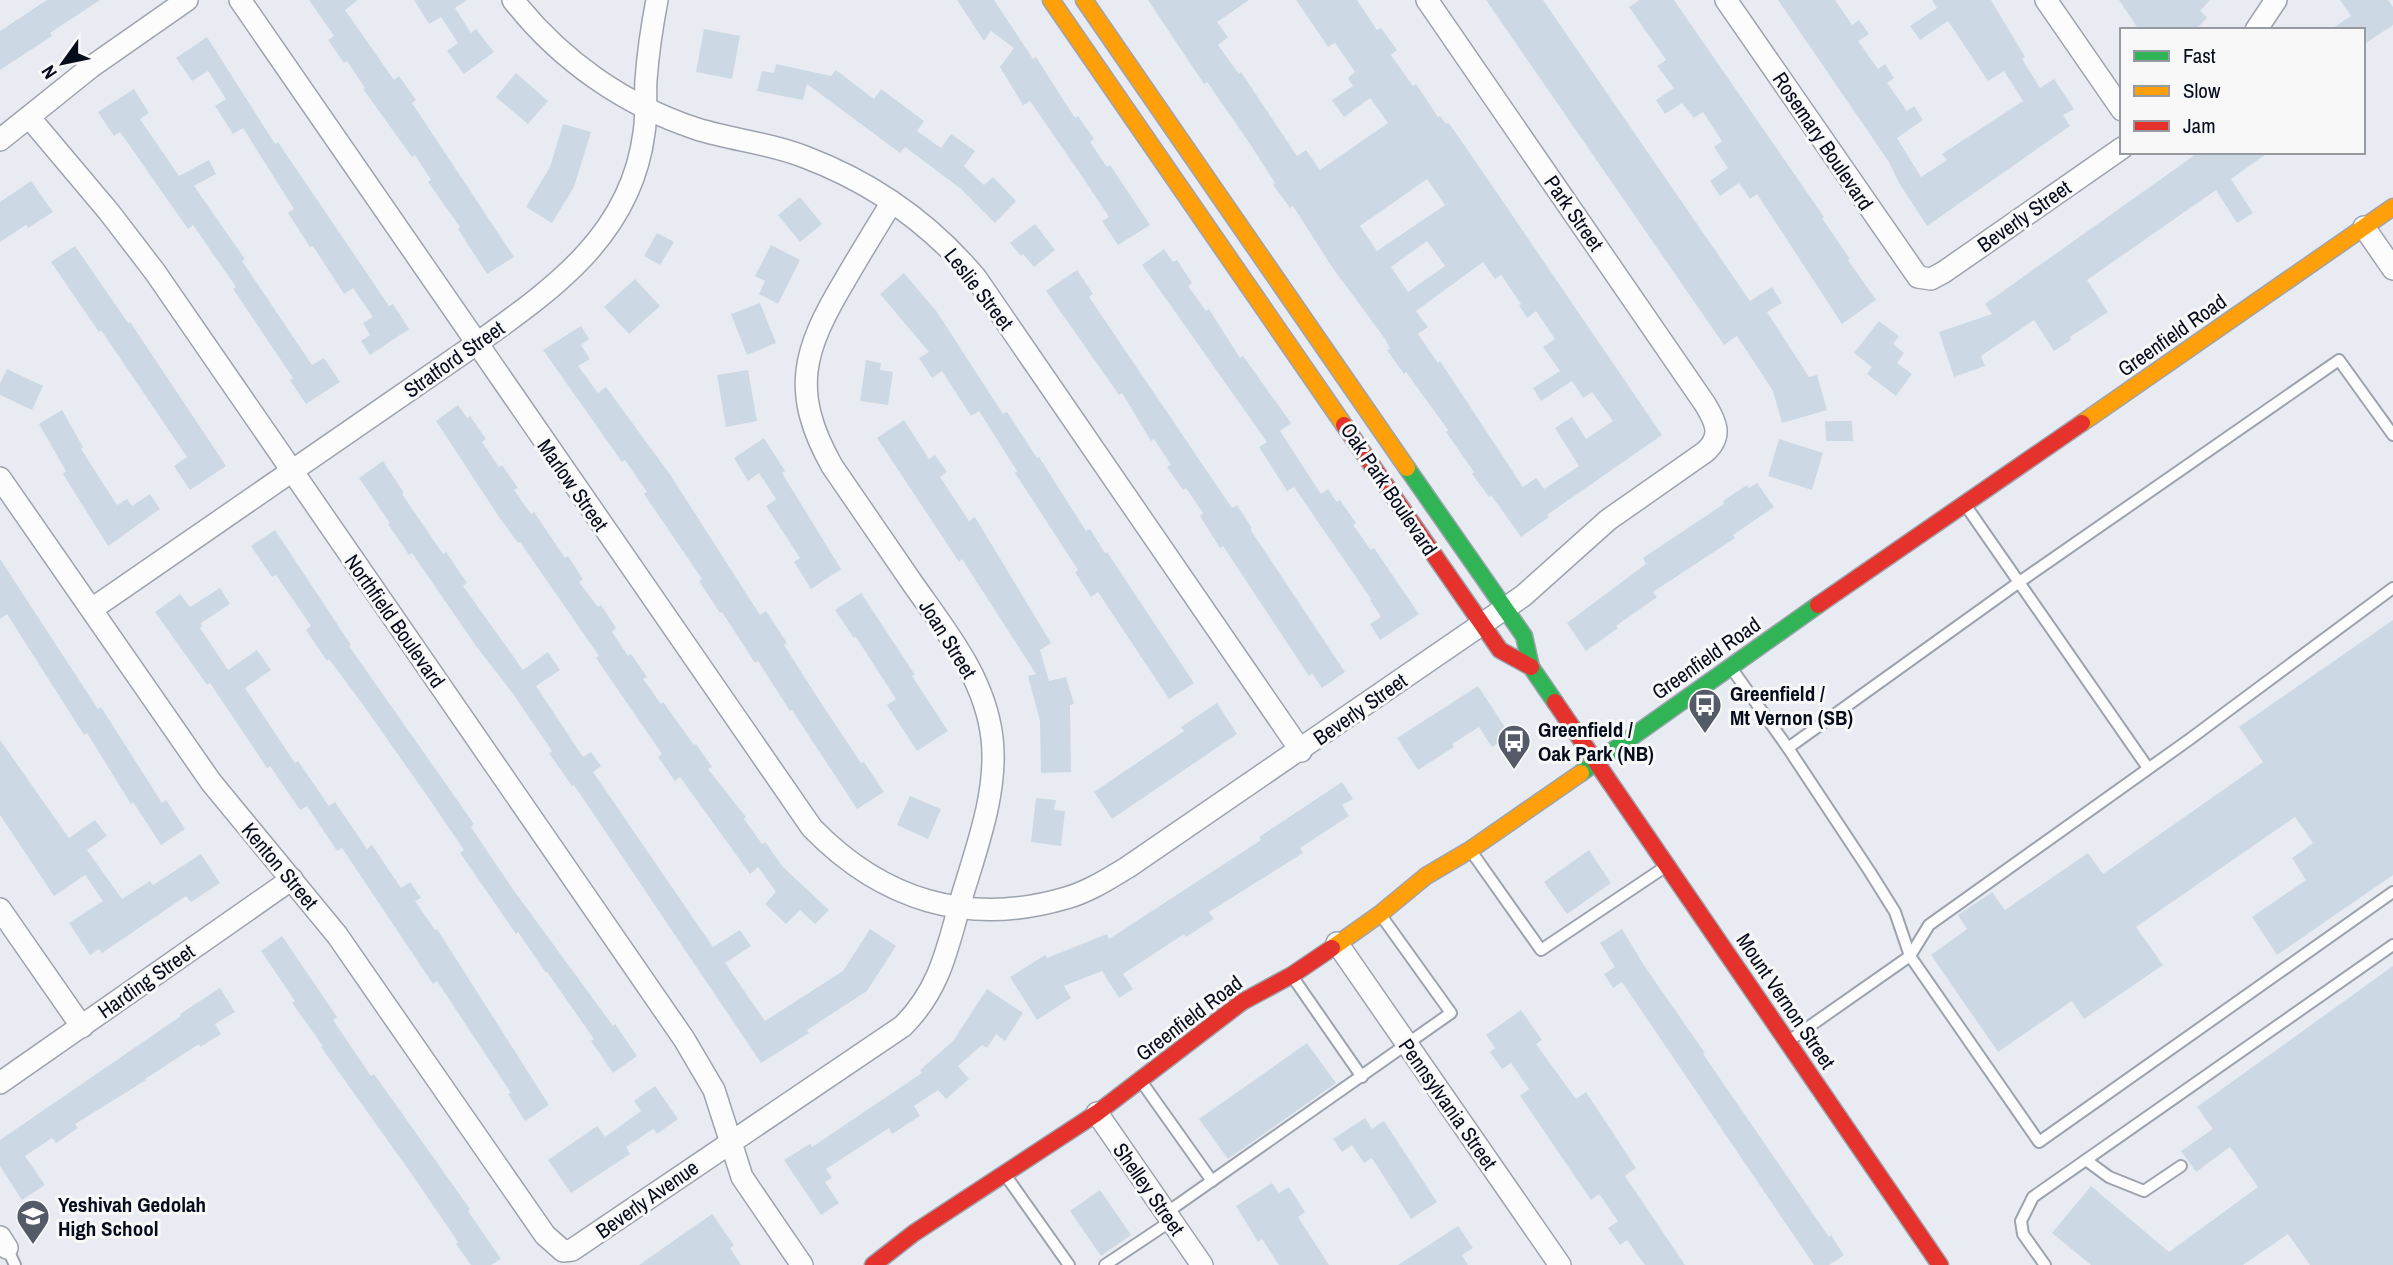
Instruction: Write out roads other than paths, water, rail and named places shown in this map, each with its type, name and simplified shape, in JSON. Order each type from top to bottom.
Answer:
[{"type":"street","points":[[0,140],[91,67],[187,0]]},
{"type":"street","name":"Marlow Street","points":[[240,0],[812,828],[829,846],[868,875],[912,896],[959,908]]},
{"type":"street","name":"Leslie Street","points":[[513,0],[532,23],[575,63],[624,97],[698,129],[802,156],[834,169],[892,202],[937,236],[976,278],[1301,751]]},
{"type":"street","name":"Stratford Street","points":[[92,609],[476,344],[538,300],[566,276],[601,237],[625,197],[637,168],[643,141],[650,39],[657,0]]},
{"type":"street","name":"Oak Park Boulevard","points":[[1051,0],[1482,625],[1500,650],[1531,667]]},
{"type":"street","name":"Park Street","points":[[1427,0],[1705,404],[1717,428]]},
{"type":"street","name":"Rosemary Boulevard","points":[[1726,0],[1910,268],[1918,277],[1924,279]]},
{"type":"street","points":[[2046,0],[2120,107]]},
{"type":"street","points":[[2257,28],[2276,0]]},
{"type":"street","name":"Oak Park Boulevard","points":[[1073,32],[1090,8],[1524,636],[1531,667],[1595,761]]},
{"type":"street","name":"Northfield Boulevard","points":[[29,117],[133,242],[696,1058],[714,1090],[729,1143],[750,1191],[802,1265]]},
{"type":"street","name":"Beverly Street","points":[[1924,279],[1931,279],[1944,272],[2120,149]]},
{"type":"street","name":"Joan Street","points":[[729,1143],[887,1038],[923,1005],[937,979],[986,811],[991,780],[992,740],[983,700],[962,654],[832,466],[819,441],[809,409],[807,361],[812,343],[824,316],[892,202]]},
{"type":"street","name":"Greenfield Road","points":[[873,1265],[914,1233],[1097,1113],[1242,1002],[1292,975],[1380,914],[1426,876],[1470,850],[2393,207]]},
{"type":"street","points":[[2364,227],[2393,269]]},
{"type":"street","points":[[1258,298],[1279,283]]},
{"type":"street","name":"Beverly Street","points":[[959,908],[983,910],[1037,905],[1068,898],[1099,885],[1301,751],[1534,587],[1608,520],[1709,449],[1715,441],[1717,428]]},
{"type":"street","name":"Kenton Street","points":[[0,478],[211,782],[343,943],[544,1235],[563,1251]]},
{"type":"street","name":"Mount Vernon Street","points":[[1595,761],[1940,1265]]},
{"type":"street","name":"Harding Street","points":[[0,1083],[292,879]]},
{"type":"street","points":[[0,909],[82,1027]]},
{"type":"street","name":"Pennsylvania Street","points":[[1336,943],[1560,1265]]},
{"type":"street","name":"Shelley Street","points":[[1097,1113],[1202,1265]]},
{"type":"street","name":"Beverly Avenue","points":[[563,1251],[581,1245],[729,1143]]},
{"type":"lane","points":[[1788,748],[2018,583],[2340,359],[2393,435]]},
{"type":"lane","points":[[1964,504],[2148,768]]},
{"type":"lane","points":[[1788,1041],[1910,956],[1929,925],[2190,739],[2393,588]]},
{"type":"lane","points":[[1731,668],[1788,748],[1895,912],[1910,956],[2039,1142],[2393,892]]},
{"type":"lane","points":[[1470,850],[1541,950],[1667,865]]},
{"type":"lane","points":[[1105,1265],[1212,1181],[1451,1013],[1380,914]]},
{"type":"lane","points":[[2046,1265],[2023,1234],[2021,1220],[2033,1197],[2393,945]]},
{"type":"lane","points":[[1292,975],[1362,1077]]},
{"type":"lane","points":[[1140,1081],[1212,1181]]},
{"type":"lane","points":[[2086,1160],[2109,1177],[2144,1191],[2181,1166]]},
{"type":"lane","points":[[1005,1175],[1069,1265]]},
{"type":"place","name":"Greenfield / Mt Vernon (SB)","points":[[1705,735]]},
{"type":"place","name":"Greenfield / Oak Park (NB)","points":[[1514,771]]},
{"type":"place","name":"Yeshivah Gedolah High School","points":[[33,1246]]}]
